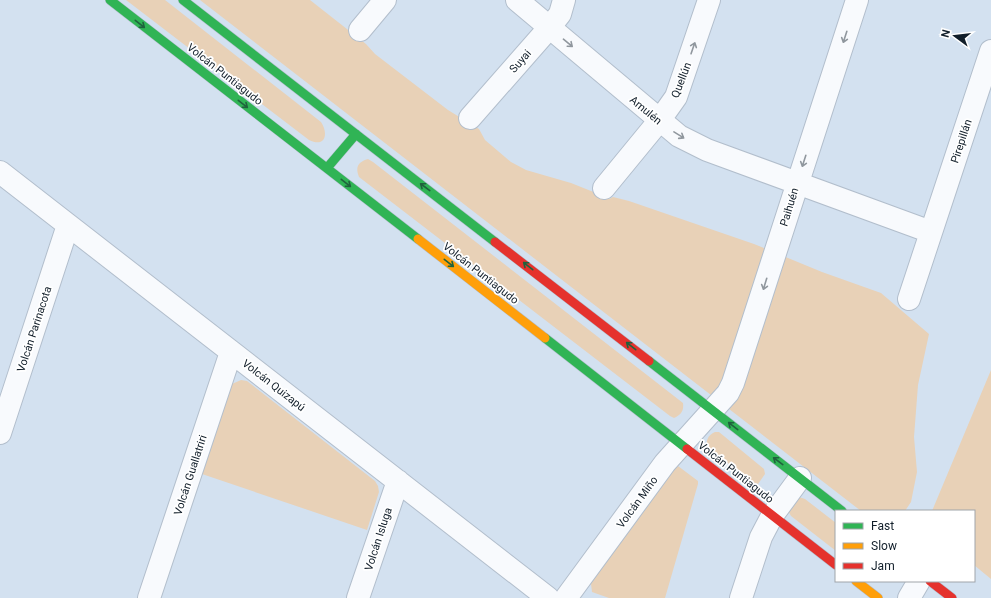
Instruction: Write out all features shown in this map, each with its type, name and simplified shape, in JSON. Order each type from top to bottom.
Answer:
[{"type":"main road","name":"Volcán Puntiagudo","points":[[110,0],[835,564]]},
{"type":"main road","points":[[183,0],[841,510]]},
{"type":"main road","points":[[326,168],[356,134]]},
{"type":"main road","points":[[857,582],[878,598]]},
{"type":"main road","points":[[931,582],[952,598]]},
{"type":"street","points":[[360,30],[385,0]]},
{"type":"street","name":"Amulén","points":[[517,0],[678,136],[707,150],[797,182]]},
{"type":"street","name":"Suyai","points":[[470,118],[549,28],[560,14],[564,0]]},
{"type":"street","name":"Quellún","points":[[604,188],[659,121],[676,97],[709,0]]},
{"type":"street","name":"Paihuén","points":[[712,409],[728,393],[738,370],[797,182],[857,0]]},
{"type":"street","name":"Pirepillán","points":[[909,299],[991,51]]},
{"type":"street","name":"Volcán Quizapú","points":[[0,172],[548,598]]},
{"type":"street","points":[[797,182],[931,232]]},
{"type":"street","name":"Volcán Parinacota","points":[[0,433],[68,225]]},
{"type":"street","name":"Volcán Guallatriri","points":[[149,598],[231,352]]},
{"type":"street","name":"Volcán Miño","points":[[566,598],[665,463],[712,409]]},
{"type":"street","points":[[741,598],[761,537],[772,516],[800,478]]},
{"type":"street","name":"Volcán Isluga","points":[[358,598],[398,481]]},
{"type":"street","points":[[909,598],[918,582]]},
{"type":"shaded area","points":[[126,0],[165,0],[321,122],[325,131],[322,141],[314,142],[309,140]]},
{"type":"shaded area","points":[[200,0],[310,0],[366,44],[375,54],[448,110],[479,129],[485,140],[511,162],[526,170],[571,183],[607,199],[613,197],[629,201],[754,244],[822,272],[881,293],[929,334],[918,385],[914,437],[917,472],[911,502],[906,510],[860,510]]},
{"type":"shaded area","points":[[368,159],[683,403],[683,408],[680,414],[674,418],[670,416],[359,177],[357,170],[358,165]]},
{"type":"shaded area","points":[[991,370],[991,579],[975,566],[975,510],[932,510]]},
{"type":"shaded area","points":[[241,380],[247,381],[375,481],[379,492],[367,530],[202,474],[228,392],[232,384]]},
{"type":"shaded area","points":[[715,432],[719,432],[764,469],[765,474],[758,484],[752,482],[707,447],[708,438]]},
{"type":"shaded area","points":[[678,466],[698,481],[698,484],[665,598],[609,598],[592,592],[592,578],[674,469]]},
{"type":"shaded area","points":[[799,497],[805,499],[835,522],[835,550],[791,516],[787,509]]},
{"type":"traffic: fast","points":[[110,0],[418,239]]},
{"type":"traffic: fast","points":[[183,0],[495,242]]},
{"type":"traffic: fast","points":[[327,168],[356,134]]},
{"type":"traffic: fast","points":[[545,338],[687,449]]},
{"type":"traffic: fast","points":[[649,361],[841,510]]},
{"type":"traffic: slow","points":[[418,239],[545,338]]},
{"type":"traffic: slow","points":[[857,582],[878,598]]},
{"type":"traffic: jam","points":[[495,242],[649,361]]},
{"type":"traffic: jam","points":[[687,449],[835,564]]},
{"type":"traffic: jam","points":[[931,582],[952,598]]}]
